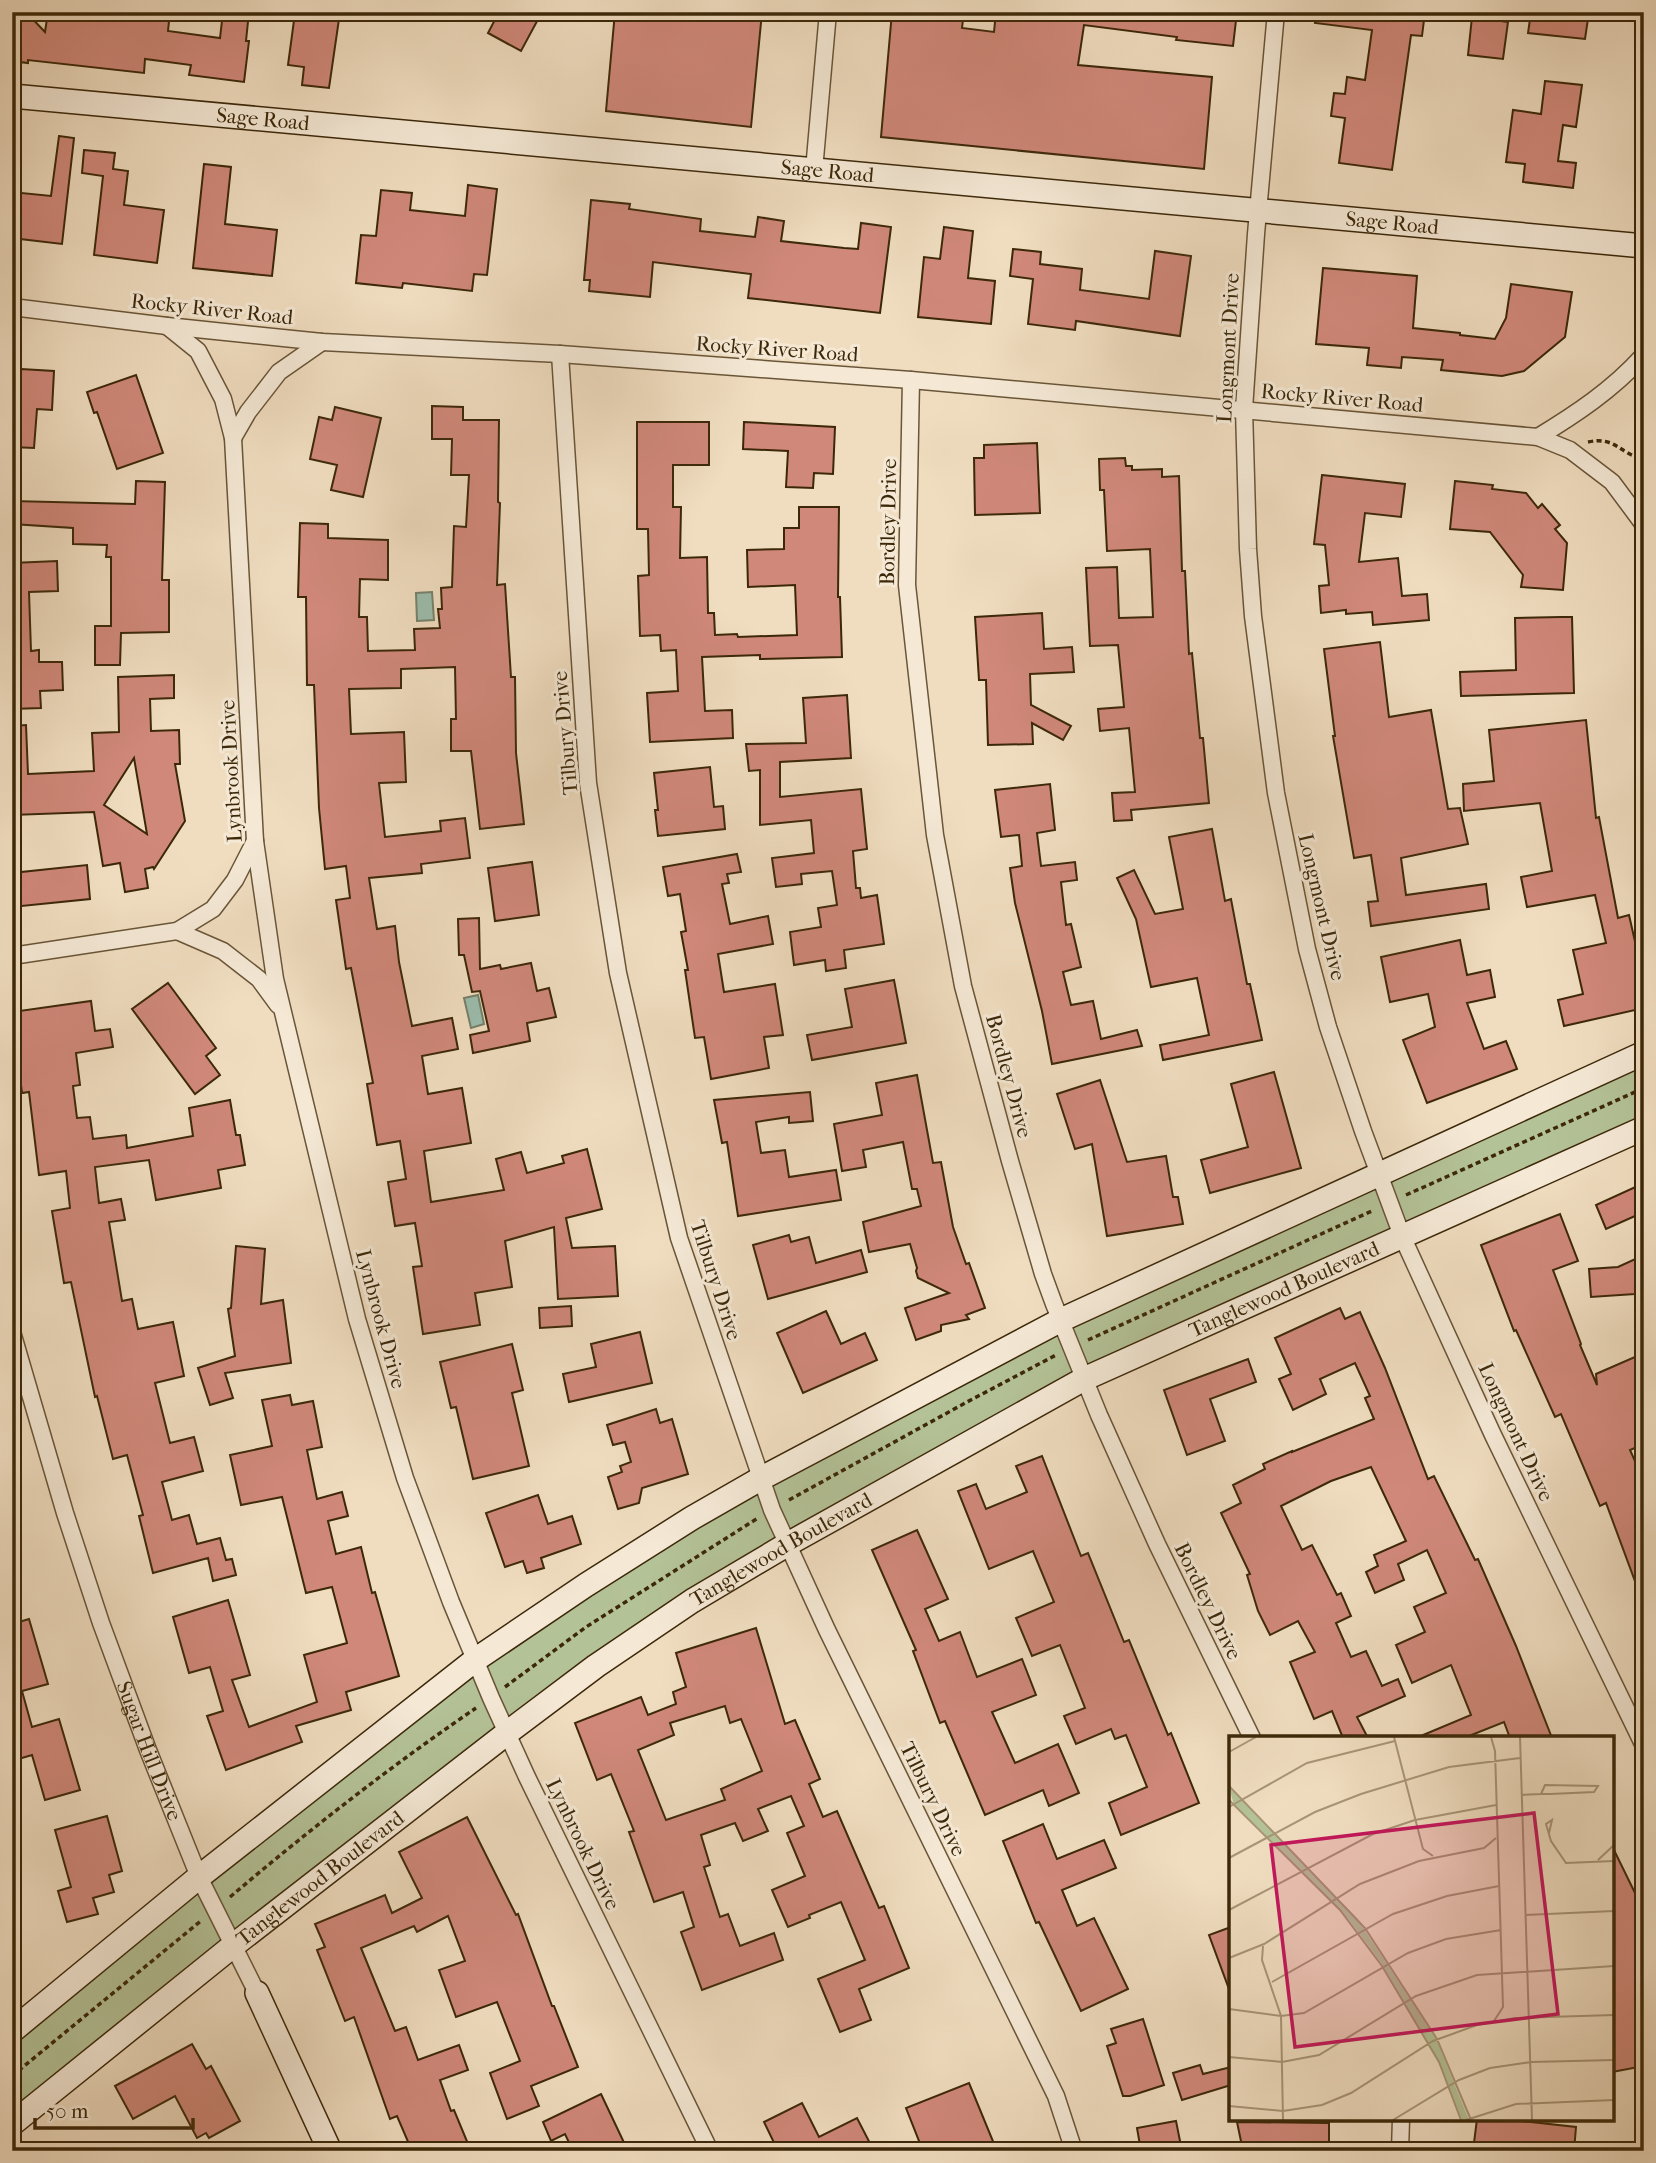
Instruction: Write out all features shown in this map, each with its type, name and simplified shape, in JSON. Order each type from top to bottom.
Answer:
[{"type":"street","points":[[814,170],[828,12]]},
{"type":"street","name":"Longmont Drive","points":[[1276,12],[1244,409],[1248,549],[1253,616],[1276,793],[1307,949],[1328,1027],[1402,1236],[1493,1435],[1644,1746]]},
{"type":"street","name":"Sage Road","points":[[12,96],[1644,246]]},
{"type":"street","name":"Rocky River Road","points":[[12,307],[323,342],[560,354],[911,380],[1538,437],[1570,450],[1612,482],[1644,524]]},
{"type":"street","name":"Lynbrook Drive","points":[[167,326],[198,351],[223,399],[233,438],[255,841],[275,979],[357,1319],[405,1478],[475,1660],[507,1733],[710,2151]]},
{"type":"street","points":[[233,438],[248,412],[279,372],[323,342]]},
{"type":"street","name":"Tilbury Drive","points":[[560,354],[588,783],[618,973],[679,1238],[760,1479],[788,1545],[1056,2096],[1074,2151]]},
{"type":"street","points":[[1538,437],[1573,416],[1610,388],[1643,355]]},
{"type":"street","name":"Bordley Drive","points":[[911,380],[907,585],[935,835],[963,986],[1043,1274],[1084,1380],[1157,1544],[1251,1736]]},
{"type":"street","points":[[12,956],[177,931],[213,909],[235,880],[255,841]]},
{"type":"street","points":[[177,931],[223,951],[259,979],[283,1012]]},
{"type":"street","points":[[12,2031],[199,1877],[475,1660],[598,1577],[692,1518],[760,1479],[1061,1320],[1644,1053]]},
{"type":"street","name":"Tanglewood Boulevard","points":[[12,2123],[234,1945],[507,1733],[596,1666],[692,1601],[1084,1380],[1644,1128]]},
{"type":"street","name":"Sugar Hill Drive","points":[[12,1332],[65,1513],[101,1623],[148,1750],[199,1877],[257,1993],[330,2151]]},
{"type":"street","points":[[1401,2121],[1401,2151]]},
{"type":"path","points":[[1570,450],[1589,441],[1605,441],[1611,442],[1627,454],[1644,458]]},
{"type":"shaded area","points":[[432,592],[434,620],[417,621],[416,593]]},
{"type":"shaded area","points":[[478,995],[484,1024],[471,1028],[464,998]]},
{"type":"shaded area","points":[[1644,1061],[1644,1119],[793,1532],[12,2113],[12,2039],[473,1671],[679,1533],[1056,1329]]},
{"type":"building","points":[[12,12],[26,12],[45,32],[48,12],[170,12],[168,31],[220,38],[223,12],[249,12],[244,82],[189,75],[191,65],[145,59],[144,73],[28,60],[28,63],[12,61]]},
{"type":"building","points":[[499,12],[542,12],[521,51],[488,33]]},
{"type":"building","points":[[615,12],[684,19],[684,12],[762,12],[751,127],[606,111]]},
{"type":"building","points":[[892,12],[963,20],[962,28],[994,32],[996,12],[1057,16],[1058,12],[1237,12],[1233,46],[1084,25],[1078,65],[1212,77],[1204,169],[881,137]]},
{"type":"building","points":[[1316,12],[1425,12],[1422,36],[1411,35],[1392,170],[1339,163],[1345,118],[1331,116],[1334,93],[1345,94],[1347,77],[1365,80],[1372,30],[1315,23]]},
{"type":"building","points":[[1531,12],[1589,12],[1585,39],[1528,33]]},
{"type":"building","points":[[295,13],[339,19],[329,88],[302,85],[304,67],[288,65]]},
{"type":"building","points":[[1472,17],[1508,22],[1503,59],[1468,55]]},
{"type":"building","points":[[1545,81],[1582,85],[1576,127],[1563,125],[1558,161],[1576,163],[1573,188],[1523,182],[1525,164],[1506,162],[1513,110],[1541,114]]},
{"type":"building","points":[[59,136],[74,138],[62,244],[12,238],[12,192],[51,196]]},
{"type":"building","points":[[84,150],[115,153],[113,169],[128,171],[124,205],[164,210],[157,263],[94,255],[103,176],[82,173]]},
{"type":"building","points":[[204,164],[231,167],[225,224],[277,230],[272,276],[193,268]]},
{"type":"building","points":[[468,185],[497,189],[487,275],[474,274],[472,291],[403,283],[402,288],[356,283],[361,235],[376,236],[381,190],[412,193],[410,210],[465,216]]},
{"type":"building","points":[[591,200],[630,204],[629,209],[701,219],[700,231],[755,237],[758,217],[784,221],[781,241],[844,248],[858,249],[861,223],[891,227],[880,313],[748,298],[751,274],[653,262],[650,297],[589,291],[590,280],[584,280]]},
{"type":"building","points":[[944,227],[973,231],[968,278],[995,281],[991,324],[918,317],[924,257],[940,259]]},
{"type":"building","points":[[1013,249],[1041,252],[1040,264],[1082,269],[1080,290],[1149,299],[1155,251],[1191,256],[1180,336],[1076,321],[1075,330],[1028,324],[1033,279],[1010,276]]},
{"type":"building","points":[[1323,268],[1417,276],[1413,328],[1495,339],[1506,318],[1511,284],[1572,292],[1565,337],[1524,371],[1502,376],[1441,370],[1443,360],[1402,357],[1401,368],[1367,365],[1369,348],[1316,344]]},
{"type":"building","points":[[21,369],[54,371],[52,410],[37,409],[34,448],[12,447],[12,395],[20,396]]},
{"type":"building","points":[[136,375],[163,453],[117,469],[87,392]]},
{"type":"building","points":[[432,406],[463,407],[463,420],[499,420],[497,585],[505,584],[511,677],[515,677],[516,753],[524,824],[480,829],[471,751],[451,751],[451,719],[456,719],[455,667],[401,669],[401,688],[349,689],[351,734],[404,732],[406,782],[379,783],[385,837],[441,831],[440,821],[465,818],[470,858],[421,864],[422,873],[369,878],[377,929],[395,926],[412,1026],[452,1018],[458,1049],[422,1056],[428,1094],[462,1088],[471,1143],[424,1151],[431,1202],[504,1190],[496,1159],[521,1152],[527,1173],[564,1163],[562,1156],[587,1149],[602,1209],[566,1218],[572,1248],[615,1246],[618,1296],[558,1299],[554,1227],[505,1241],[512,1287],[475,1293],[480,1325],[423,1334],[413,1267],[422,1266],[415,1223],[395,1226],[388,1182],[406,1179],[400,1141],[377,1145],[367,1084],[373,1083],[351,968],[346,969],[336,900],[350,898],[346,866],[325,869],[319,808],[314,685],[307,685],[306,597],[298,597],[300,523],[328,524],[328,538],[388,540],[388,580],[360,579],[359,617],[367,617],[368,651],[415,650],[414,629],[440,628],[438,609],[442,609],[441,588],[452,587],[454,526],[466,527],[469,475],[451,475],[452,439],[432,439]]},
{"type":"building","points":[[335,407],[381,418],[363,497],[331,490],[337,465],[310,459],[319,417],[332,420]]},
{"type":"building","points":[[637,422],[709,422],[709,465],[673,465],[673,507],[681,507],[680,558],[707,557],[708,613],[714,613],[715,635],[797,635],[795,585],[748,587],[747,550],[784,549],[784,528],[799,528],[799,507],[839,507],[838,597],[842,657],[702,657],[705,711],[732,710],[733,738],[650,742],[647,693],[678,691],[676,650],[661,651],[660,635],[640,636],[638,576],[649,575],[648,529],[637,529]]},
{"type":"building","points":[[744,422],[835,427],[833,474],[814,473],[813,488],[786,487],[788,451],[743,449]]},
{"type":"building","points":[[1037,443],[1040,513],[975,515],[974,458],[984,458],[984,445]]},
{"type":"building","points":[[1125,458],[1126,466],[1132,466],[1132,470],[1162,469],[1162,477],[1179,476],[1182,571],[1185,571],[1189,654],[1192,653],[1209,803],[1131,810],[1132,820],[1114,821],[1112,793],[1135,792],[1129,728],[1100,731],[1098,709],[1124,707],[1118,645],[1090,646],[1086,568],[1117,567],[1119,618],[1153,617],[1150,549],[1107,551],[1104,490],[1100,490],[1099,459]]},
{"type":"building","points":[[1322,475],[1405,484],[1401,517],[1365,513],[1359,562],[1398,558],[1402,596],[1427,594],[1429,620],[1373,625],[1372,612],[1346,614],[1346,610],[1321,613],[1319,586],[1329,585],[1325,545],[1314,544]]},
{"type":"building","points":[[136,481],[165,482],[162,580],[169,580],[169,632],[121,633],[120,665],[95,665],[95,626],[111,626],[111,557],[106,557],[107,545],[73,544],[73,528],[12,524],[12,501],[135,504]]},
{"type":"building","points":[[1455,481],[1493,485],[1492,489],[1526,493],[1538,508],[1542,504],[1560,525],[1555,529],[1567,543],[1563,590],[1521,587],[1523,575],[1490,532],[1450,529]]},
{"type":"building","points":[[57,561],[58,591],[29,592],[31,651],[39,650],[39,662],[62,662],[63,690],[40,691],[41,708],[12,709],[12,563]]},
{"type":"building","points":[[1042,613],[1044,649],[1072,647],[1074,672],[1030,674],[1031,705],[1071,726],[1063,740],[1032,723],[1033,744],[988,745],[986,680],[979,680],[975,617]]},
{"type":"building","points":[[1572,617],[1574,693],[1461,696],[1460,672],[1516,670],[1515,618]]},
{"type":"building","points":[[1380,642],[1389,717],[1431,710],[1448,809],[1460,808],[1468,844],[1401,858],[1406,895],[1486,884],[1489,909],[1371,926],[1368,902],[1378,901],[1371,855],[1354,858],[1333,736],[1324,649]]},
{"type":"building","points":[[174,675],[174,698],[150,699],[151,731],[179,730],[180,764],[175,764],[185,821],[154,869],[145,869],[148,888],[125,892],[120,863],[103,866],[94,812],[12,815],[12,726],[26,725],[28,774],[94,771],[92,733],[119,732],[118,677]],"holes":[[[134,758],[147,834],[104,805]]]},
{"type":"building","points":[[847,695],[851,758],[780,762],[780,797],[861,789],[867,849],[853,851],[856,888],[860,888],[861,898],[877,895],[884,944],[844,950],[846,968],[826,971],[825,960],[794,965],[790,932],[821,927],[818,908],[837,905],[832,871],[801,874],[802,884],[776,887],[772,858],[814,853],[811,820],[760,825],[760,770],[749,771],[746,744],[806,743],[803,698]]},
{"type":"building","points":[[1586,720],[1596,818],[1599,817],[1618,918],[1629,915],[1644,981],[1644,1008],[1564,1026],[1558,1000],[1583,994],[1573,950],[1606,943],[1595,895],[1527,907],[1521,877],[1552,871],[1540,803],[1464,811],[1463,784],[1494,781],[1489,730]]},
{"type":"building","points":[[710,767],[714,807],[723,806],[725,829],[658,836],[654,773]]},
{"type":"building","points":[[1050,784],[1055,830],[1037,833],[1041,866],[1075,862],[1077,880],[1061,882],[1066,925],[1071,924],[1081,967],[1063,972],[1071,1005],[1093,1001],[1101,1039],[1137,1030],[1142,1046],[1052,1064],[1042,1011],[1015,903],[1010,868],[1022,866],[1019,835],[1001,837],[995,790]]},
{"type":"building","points":[[1212,829],[1225,901],[1231,899],[1247,984],[1250,984],[1262,1040],[1163,1060],[1160,1045],[1209,1035],[1197,978],[1151,987],[1136,919],[1117,878],[1134,870],[1155,914],[1183,909],[1169,837]]},
{"type":"building","points":[[737,854],[741,872],[727,874],[729,883],[722,884],[730,924],[768,916],[773,944],[718,954],[724,992],[775,984],[783,1035],[764,1037],[769,1068],[711,1079],[704,1037],[695,1038],[681,932],[686,931],[680,894],[668,896],[663,867]]},
{"type":"building","points":[[532,862],[539,915],[495,921],[488,868]]},
{"type":"building","points":[[87,865],[90,899],[12,907],[12,873]]},
{"type":"building","points":[[479,918],[480,969],[500,965],[501,969],[531,963],[537,991],[549,988],[556,1017],[527,1023],[530,1041],[473,1053],[470,1035],[489,1031],[480,991],[472,992],[464,955],[459,955],[458,919]]},
{"type":"building","points":[[1460,940],[1467,975],[1490,970],[1495,997],[1467,1003],[1484,1049],[1506,1041],[1517,1069],[1427,1103],[1403,1040],[1435,1027],[1428,994],[1390,1002],[1381,957]]},
{"type":"building","points":[[894,980],[906,1043],[812,1060],[807,1035],[852,1027],[845,989]]},
{"type":"building","points":[[168,983],[216,1048],[206,1056],[220,1075],[195,1094],[132,1009]]},
{"type":"building","points":[[91,1001],[95,1031],[110,1029],[113,1047],[76,1053],[80,1085],[73,1086],[77,1118],[90,1117],[93,1139],[126,1135],[127,1148],[193,1136],[189,1108],[230,1100],[236,1135],[240,1135],[245,1165],[218,1170],[221,1188],[156,1200],[149,1160],[95,1167],[99,1203],[121,1199],[125,1220],[109,1222],[122,1301],[132,1299],[138,1329],[173,1322],[184,1376],[155,1383],[170,1443],[194,1437],[203,1471],[162,1482],[172,1520],[189,1515],[197,1544],[220,1538],[226,1560],[232,1559],[236,1575],[213,1581],[208,1558],[153,1573],[139,1516],[143,1515],[127,1455],[113,1459],[97,1396],[95,1397],[71,1282],[64,1283],[52,1211],[70,1208],[66,1171],[39,1175],[29,1092],[22,1093],[12,1012]]},
{"type":"building","points":[[1274,1072],[1301,1168],[1210,1193],[1201,1160],[1248,1147],[1231,1084]]},
{"type":"building","points":[[917,1075],[933,1163],[941,1162],[953,1227],[985,1308],[966,1315],[969,1319],[941,1325],[941,1331],[916,1340],[905,1308],[949,1293],[918,1278],[910,1244],[869,1252],[863,1222],[921,1206],[917,1189],[912,1189],[903,1142],[863,1150],[866,1167],[842,1171],[834,1124],[882,1115],[876,1083]]},
{"type":"building","points":[[1100,1080],[1127,1162],[1166,1156],[1173,1197],[1178,1197],[1183,1224],[1107,1236],[1092,1144],[1075,1149],[1057,1094]]},
{"type":"building","points":[[810,1092],[813,1121],[789,1123],[789,1117],[756,1122],[761,1153],[785,1150],[789,1177],[836,1170],[841,1200],[738,1216],[727,1142],[722,1143],[714,1100]]},
{"type":"building","points":[[1644,1183],[1644,1212],[1606,1229],[1596,1205]]},
{"type":"building","points":[[1560,1214],[1578,1261],[1553,1270],[1597,1385],[1596,1374],[1644,1353],[1644,1444],[1630,1450],[1644,1481],[1642,1600],[1606,1503],[1600,1506],[1561,1414],[1555,1417],[1516,1330],[1514,1331],[1481,1245]]},
{"type":"building","points":[[789,1235],[791,1242],[809,1237],[816,1263],[861,1250],[867,1272],[768,1299],[753,1245]]},
{"type":"building","points":[[236,1246],[265,1249],[261,1304],[283,1300],[291,1363],[225,1373],[233,1398],[210,1405],[198,1368],[235,1356],[228,1309],[231,1308]]},
{"type":"building","points":[[1644,1255],[1644,1290],[1635,1294],[1591,1297],[1589,1269],[1618,1267]]},
{"type":"building","points":[[571,1306],[572,1326],[540,1328],[539,1308]]},
{"type":"building","points":[[1340,1308],[1345,1319],[1360,1312],[1428,1479],[1434,1476],[1475,1560],[1478,1559],[1551,1736],[1509,1736],[1504,1722],[1469,1736],[1421,1736],[1471,1715],[1451,1665],[1412,1683],[1396,1645],[1425,1632],[1414,1607],[1446,1593],[1427,1550],[1398,1564],[1404,1580],[1375,1593],[1366,1572],[1378,1566],[1374,1555],[1406,1541],[1371,1467],[1331,1481],[1281,1506],[1302,1550],[1312,1545],[1337,1595],[1341,1593],[1351,1616],[1336,1623],[1351,1657],[1366,1651],[1382,1686],[1398,1679],[1405,1696],[1357,1717],[1367,1736],[1342,1736],[1332,1711],[1314,1719],[1290,1662],[1315,1652],[1298,1621],[1270,1635],[1258,1611],[1247,1575],[1250,1574],[1221,1513],[1241,1503],[1233,1485],[1265,1469],[1263,1464],[1374,1419],[1365,1398],[1370,1396],[1355,1363],[1320,1379],[1326,1394],[1293,1410],[1279,1379],[1291,1374],[1275,1338]]},
{"type":"building","points":[[826,1311],[841,1344],[865,1333],[877,1360],[803,1393],[777,1333]]},
{"type":"building","points":[[640,1332],[652,1383],[569,1402],[563,1374],[596,1367],[591,1344]]},
{"type":"building","points":[[512,1344],[523,1390],[512,1393],[529,1466],[473,1479],[456,1407],[451,1408],[440,1362]]},
{"type":"building","points":[[1248,1359],[1256,1382],[1210,1399],[1225,1441],[1187,1455],[1164,1390]]},
{"type":"building","points":[[290,1395],[292,1405],[313,1401],[322,1447],[307,1450],[317,1499],[342,1492],[348,1516],[328,1521],[336,1554],[361,1547],[372,1593],[375,1592],[399,1676],[346,1692],[351,1710],[296,1726],[302,1742],[226,1770],[207,1716],[223,1711],[210,1667],[189,1673],[173,1617],[228,1600],[250,1675],[232,1680],[249,1727],[317,1702],[304,1655],[347,1643],[332,1587],[306,1593],[282,1497],[241,1505],[230,1455],[272,1446],[262,1400]]},
{"type":"building","points":[[656,1409],[660,1423],[672,1419],[688,1474],[642,1488],[639,1503],[618,1509],[608,1477],[622,1472],[620,1466],[631,1462],[625,1442],[613,1445],[607,1425]]},
{"type":"building","points":[[1042,1456],[1081,1556],[1088,1553],[1124,1642],[1129,1640],[1199,1803],[1121,1835],[1109,1803],[1147,1787],[1126,1735],[1115,1739],[1111,1729],[1076,1744],[1064,1716],[1085,1708],[1060,1645],[1032,1656],[1016,1618],[1054,1602],[1033,1551],[989,1569],[958,1491],[976,1484],[986,1509],[1027,1492],[1016,1466]]},
{"type":"building","points":[[538,1495],[548,1524],[572,1516],[581,1544],[541,1558],[544,1568],[527,1573],[523,1561],[505,1567],[486,1513]]},
{"type":"building","points":[[917,1530],[948,1599],[925,1609],[939,1641],[960,1632],[977,1677],[1022,1659],[1036,1695],[992,1712],[1015,1763],[1058,1744],[1079,1793],[1049,1806],[1043,1790],[985,1815],[945,1721],[940,1723],[913,1651],[916,1650],[872,1550]]},
{"type":"building","points":[[29,1619],[48,1684],[22,1691],[32,1727],[59,1719],[80,1790],[45,1800],[32,1755],[12,1761],[12,1624]]},
{"type":"building","points":[[756,1628],[785,1724],[795,1720],[820,1779],[809,1784],[823,1817],[837,1811],[879,1908],[884,1906],[909,1968],[859,1989],[871,2020],[840,2032],[818,1979],[865,1960],[841,1902],[788,1927],[772,1890],[805,1876],[787,1833],[804,1826],[791,1796],[758,1809],[768,1831],[743,1841],[735,1823],[701,1835],[710,1865],[704,1867],[720,1917],[728,1914],[740,1946],[774,1933],[783,1960],[702,1990],[681,1932],[694,1927],[683,1892],[654,1902],[629,1832],[634,1831],[611,1774],[597,1780],[575,1723],[641,1697],[648,1715],[676,1704],[673,1692],[686,1687],[676,1653]],"holes":[[[725,1706],[730,1723],[741,1719],[762,1771],[721,1789],[725,1800],[666,1820],[638,1750],[674,1735],[670,1723]]]},
{"type":"building","points":[[107,1816],[122,1871],[109,1875],[114,1892],[93,1898],[98,1914],[67,1922],[58,1891],[71,1887],[55,1830]]},
{"type":"building","points":[[467,1817],[516,1915],[518,1914],[578,2067],[531,2086],[539,2106],[507,2119],[490,2073],[520,2061],[497,2002],[456,2017],[439,1970],[465,1961],[448,1916],[417,1932],[414,1926],[361,1948],[395,2031],[406,2027],[418,2060],[459,2045],[468,2070],[440,2080],[451,2111],[454,2110],[471,2151],[412,2151],[397,2116],[390,2119],[354,2017],[345,2021],[317,1950],[325,1947],[315,1924],[385,1895],[392,1913],[422,1898],[399,1852]]},
{"type":"building","points":[[1043,1824],[1057,1859],[1104,1840],[1116,1868],[1062,1890],[1077,1926],[1094,1918],[1128,1989],[1081,2011],[1039,1922],[1036,1923],[1003,1841]]},
{"type":"building","points":[[1614,1850],[1644,1917],[1644,1965],[1637,1968],[1644,1983],[1644,2066],[1614,2072]]},
{"type":"building","points":[[1229,1928],[1229,1989],[1209,1935]]},
{"type":"building","points":[[1143,2019],[1164,2085],[1123,2096],[1107,2046],[1116,2043],[1111,2029]]},
{"type":"building","points":[[192,2044],[206,2069],[211,2066],[240,2121],[209,2138],[206,2133],[197,2138],[175,2096],[133,2119],[115,2086]]},
{"type":"building","points":[[1200,2065],[1203,2074],[1229,2068],[1229,2086],[1182,2100],[1173,2073]]},
{"type":"building","points":[[969,2083],[997,2151],[923,2151],[906,2108]]},
{"type":"building","points":[[601,2094],[628,2151],[573,2151],[565,2134],[551,2141],[543,2122]]},
{"type":"building","points":[[802,2103],[819,2137],[857,2118],[874,2151],[778,2151],[764,2122]]},
{"type":"building","points":[[1176,2121],[1182,2151],[1141,2151],[1137,2128]]},
{"type":"building","points":[[1477,2121],[1522,2121],[1576,2127],[1574,2151],[1473,2151]]},
{"type":"building","points":[[1237,2122],[1329,2123],[1329,2151],[1289,2151],[1289,2146],[1242,2146]]}]
